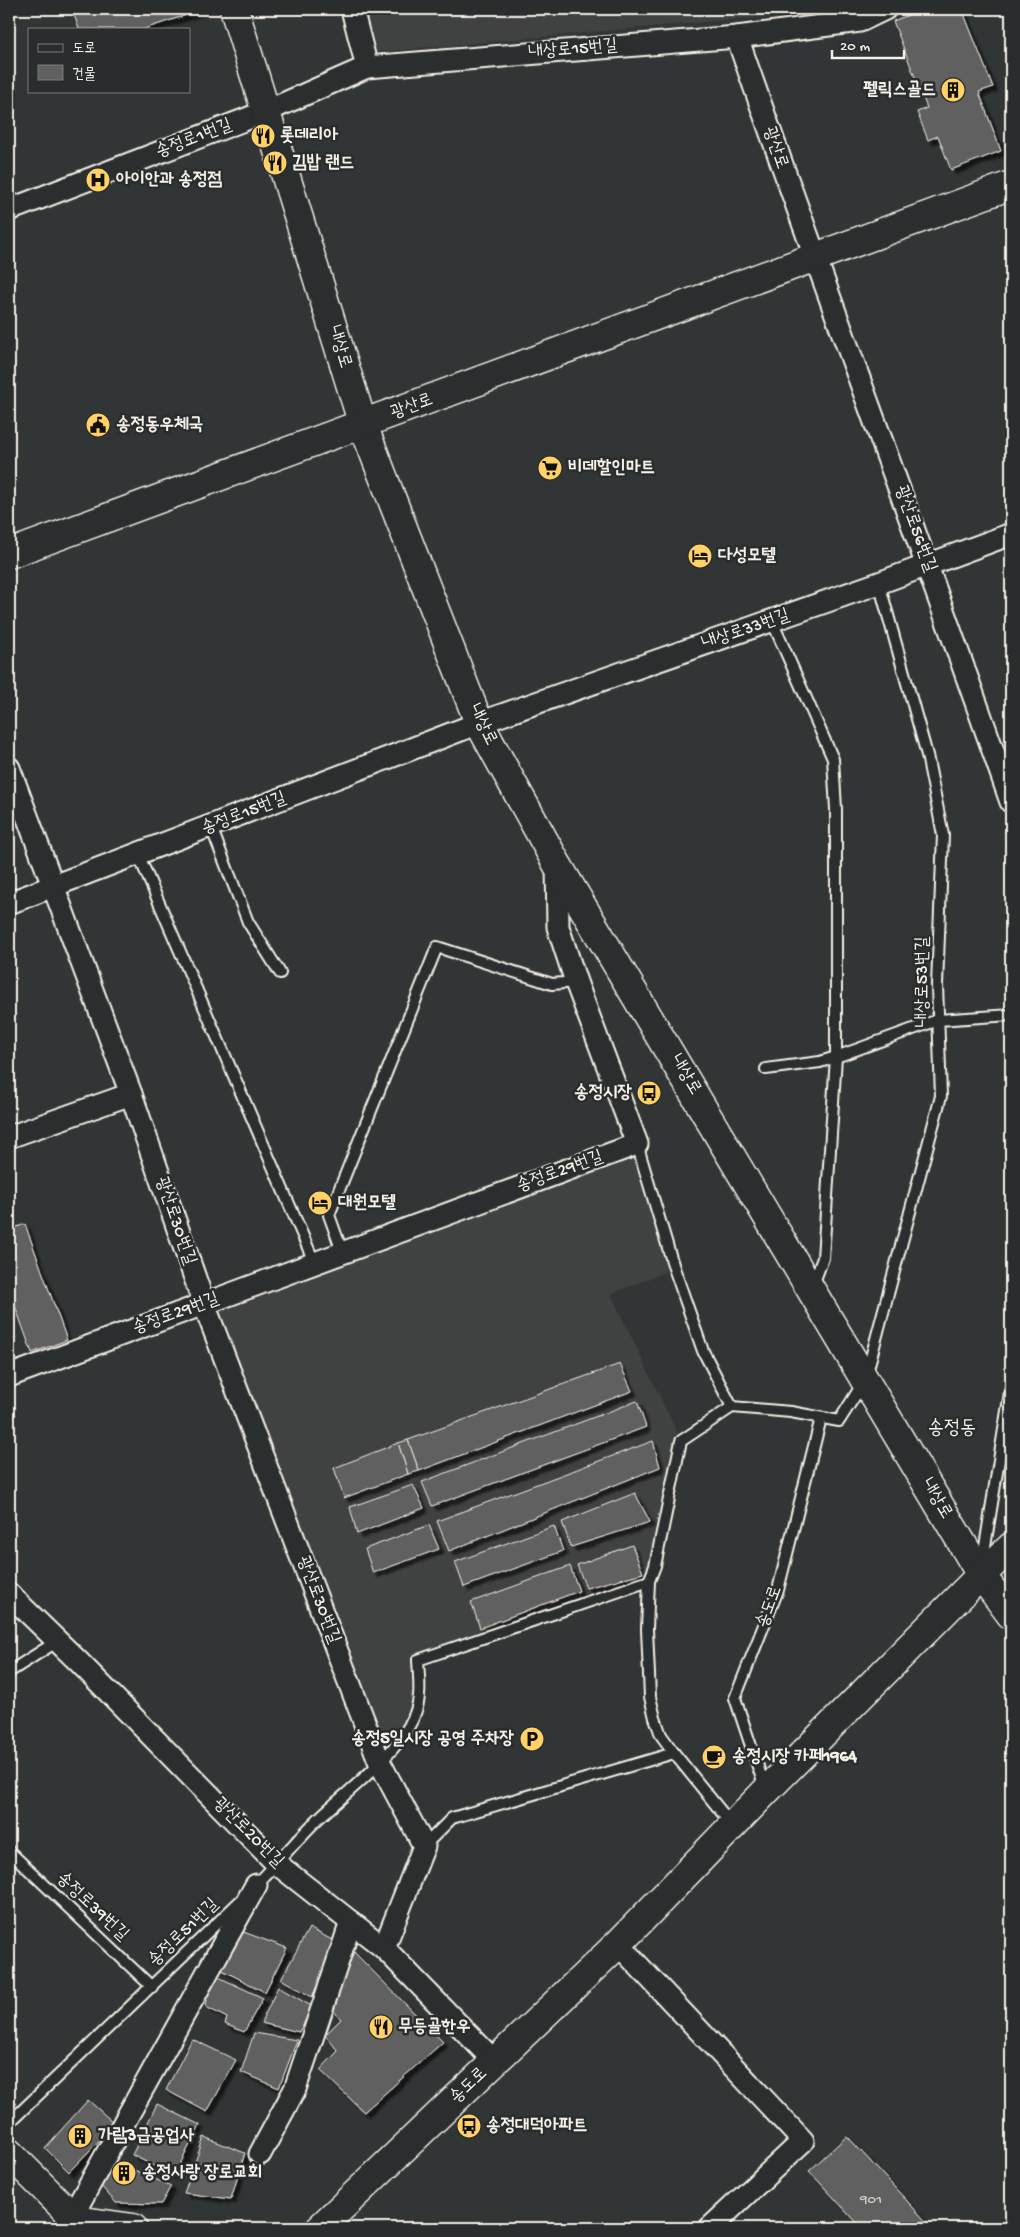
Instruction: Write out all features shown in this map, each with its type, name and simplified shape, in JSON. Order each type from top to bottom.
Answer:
[{"type":"main road","name":"내상로","points":[[234,9],[363,425],[479,723],[558,864],[981,1575],[1011,1615]]},
{"type":"main road","name":"광산로","points":[[9,554],[1011,185]]},
{"type":"main road","name":"송도로","points":[[320,2228],[618,1944],[766,1791],[1011,1547]]},
{"type":"main road","points":[[9,2153],[77,2223],[133,2228]]},
{"type":"street","points":[[352,9],[366,67]]},
{"type":"street","name":"내상로15번길","points":[[266,111],[366,67],[737,37],[860,21],[886,9]]},
{"type":"street","name":"광산로","points":[[737,37],[814,258]]},
{"type":"street","name":"송정로1번길","points":[[9,210],[266,111]]},
{"type":"street","name":"광산로56번길","points":[[814,258],[928,565],[1011,802]]},
{"type":"street","name":"내상로33번길","points":[[479,723],[879,584],[1011,534]]},
{"type":"street","name":"송정로15번길","points":[[9,903],[479,723]]},
{"type":"street","name":"광산로30번길","points":[[9,768],[131,1094],[204,1304],[380,1763],[424,1846]]},
{"type":"street","points":[[558,864],[558,927],[576,982],[637,1144]]},
{"type":"street","points":[[9,1137],[131,1094]]},
{"type":"street","name":"송정로29번길","points":[[9,1376],[637,1144]]},
{"type":"street","name":"광산로20번길","points":[[9,1594],[56,1642],[79,1662],[277,1864],[384,1948],[495,2062]]},
{"type":"street","points":[[384,1948],[424,1846]]},
{"type":"street","points":[[77,2223],[256,1885]]},
{"type":"street","points":[[260,2154],[295,2089],[351,1922]]},
{"type":"street","points":[[618,1944],[803,2141],[710,2228]]},
{"type":"lane","name":"내상로53번길","points":[[865,1380],[941,1096],[937,984],[943,835],[927,755],[879,584]]},
{"type":"lane","points":[[772,621],[833,759],[836,809],[836,1057],[823,1258],[812,1290]]},
{"type":"lane","points":[[210,827],[248,922],[280,973]]},
{"type":"lane","points":[[138,854],[315,1264]]},
{"type":"lane","points":[[343,1254],[329,1215],[437,947],[552,984],[576,982]]},
{"type":"lane","points":[[766,1069],[820,1062],[938,1020],[1011,1015]]},
{"type":"lane","points":[[637,1144],[674,1268],[703,1350],[732,1406]]},
{"type":"lane","points":[[733,1825],[661,1735],[650,1697],[647,1629],[649,1581],[655,1566],[681,1440],[732,1406],[792,1412],[839,1421],[865,1380]]},
{"type":"lane","points":[[981,1575],[1011,1386]]},
{"type":"lane","name":"송도로","points":[[766,1791],[735,1698],[778,1590],[821,1418]]},
{"type":"lane","name":"송정로51번길","points":[[9,2123],[256,1885],[319,1818],[380,1763],[414,1716],[420,1691],[418,1660],[649,1581]]},
{"type":"lane","points":[[9,1672],[56,1642]]},
{"type":"lane","points":[[424,1846],[452,1818],[674,1753]]},
{"type":"lane","name":"송정로39번길","points":[[9,1851],[152,1987]]},
{"type":"shaded area","points":[[366,9],[847,9],[376,52]]},
{"type":"shaded area","points":[[637,1144],[674,1268],[611,1294],[681,1441],[649,1581],[419,1660],[414,1716],[380,1763],[204,1304]]},
{"type":"building","points":[[72,9],[205,9],[147,28],[79,28]]},
{"type":"building","name":"펠릭스골드","points":[[924,9],[962,9],[993,87],[979,92],[1001,151],[951,170],[938,136],[928,140],[917,112],[927,108],[893,21]]},
{"type":"building","points":[[25,1224],[67,1340],[32,1353],[9,1289],[9,1230]]},
{"type":"building","points":[[620,1364],[632,1391],[419,1471],[408,1440]]},
{"type":"building","points":[[637,1401],[646,1427],[432,1506],[422,1482]]},
{"type":"building","points":[[408,1440],[419,1471],[408,1474],[398,1443]]},
{"type":"building","points":[[653,1441],[660,1467],[449,1551],[437,1521]]},
{"type":"building","points":[[398,1443],[408,1474],[344,1498],[334,1468]]},
{"type":"building","points":[[413,1485],[424,1508],[357,1534],[350,1507]]},
{"type":"building","points":[[635,1493],[650,1522],[571,1547],[562,1522]]},
{"type":"building","points":[[429,1525],[439,1549],[373,1573],[365,1549]]},
{"type":"building","points":[[554,1526],[563,1551],[464,1587],[455,1562]]},
{"type":"building","points":[[632,1545],[643,1573],[586,1588],[577,1565]]},
{"type":"building","points":[[570,1566],[579,1591],[480,1628],[471,1602]]},
{"type":"building","points":[[309,1928],[336,1942],[312,1997],[281,1979]]},
{"type":"building","points":[[238,1930],[287,1948],[265,1992],[218,1968]]},
{"type":"building","name":"무등골한우","points":[[353,1951],[443,2042],[364,2112],[320,2070],[338,2051],[325,2035],[341,2019],[329,2006]]},
{"type":"building","points":[[212,1974],[263,1998],[244,2032],[225,2024],[227,2018],[206,2007],[207,2000],[202,1997]]},
{"type":"building","points":[[278,1987],[313,2007],[299,2032],[261,2023]]},
{"type":"building","points":[[254,2033],[297,2040],[279,2088],[241,2072]]},
{"type":"building","points":[[192,2039],[236,2060],[207,2112],[166,2090]]},
{"type":"building","name":"가람3급공업사","points":[[88,2100],[115,2124],[69,2172],[45,2148]]},
{"type":"building","points":[[157,2104],[200,2125],[174,2176],[132,2155]]},
{"type":"building","points":[[847,2136],[932,2228],[862,2228],[809,2171]]},
{"type":"building","points":[[204,2137],[245,2153],[231,2199],[184,2193]]},
{"type":"building","name":"송정사랑 장로교회","points":[[113,2161],[171,2186],[161,2204],[116,2203],[100,2185]]},
{"type":"place","name":"펠릭스골드","points":[[953,90]]},
{"type":"place","name":"롯데리아","points":[[263,136]]},
{"type":"place","name":"김밥 랜드","points":[[275,163]]},
{"type":"place","name":"아이안과 송정점","points":[[98,180]]},
{"type":"place","name":"송정동우체국","points":[[98,425]]},
{"type":"place","name":"비데할인마트","points":[[550,468]]},
{"type":"place","name":"다성모텔","points":[[700,556]]},
{"type":"place","name":"송정시장","points":[[649,1093]]},
{"type":"place","name":"대원모텔","points":[[320,1203]]},
{"type":"place","name":"송정5일시장 공영 주차장","points":[[532,1739]]},
{"type":"place","name":"송정시장 카페1964","points":[[714,1757]]},
{"type":"place","name":"무등골한우","points":[[381,2027]]},
{"type":"place","name":"송정대덕아파트","points":[[469,2126]]},
{"type":"place","name":"가람3급공업사","points":[[80,2136]]},
{"type":"place","name":"송정사랑 장로교회","points":[[124,2173]]},
{"type":"district","name":"송정동","points":[[952,1429]]}]
